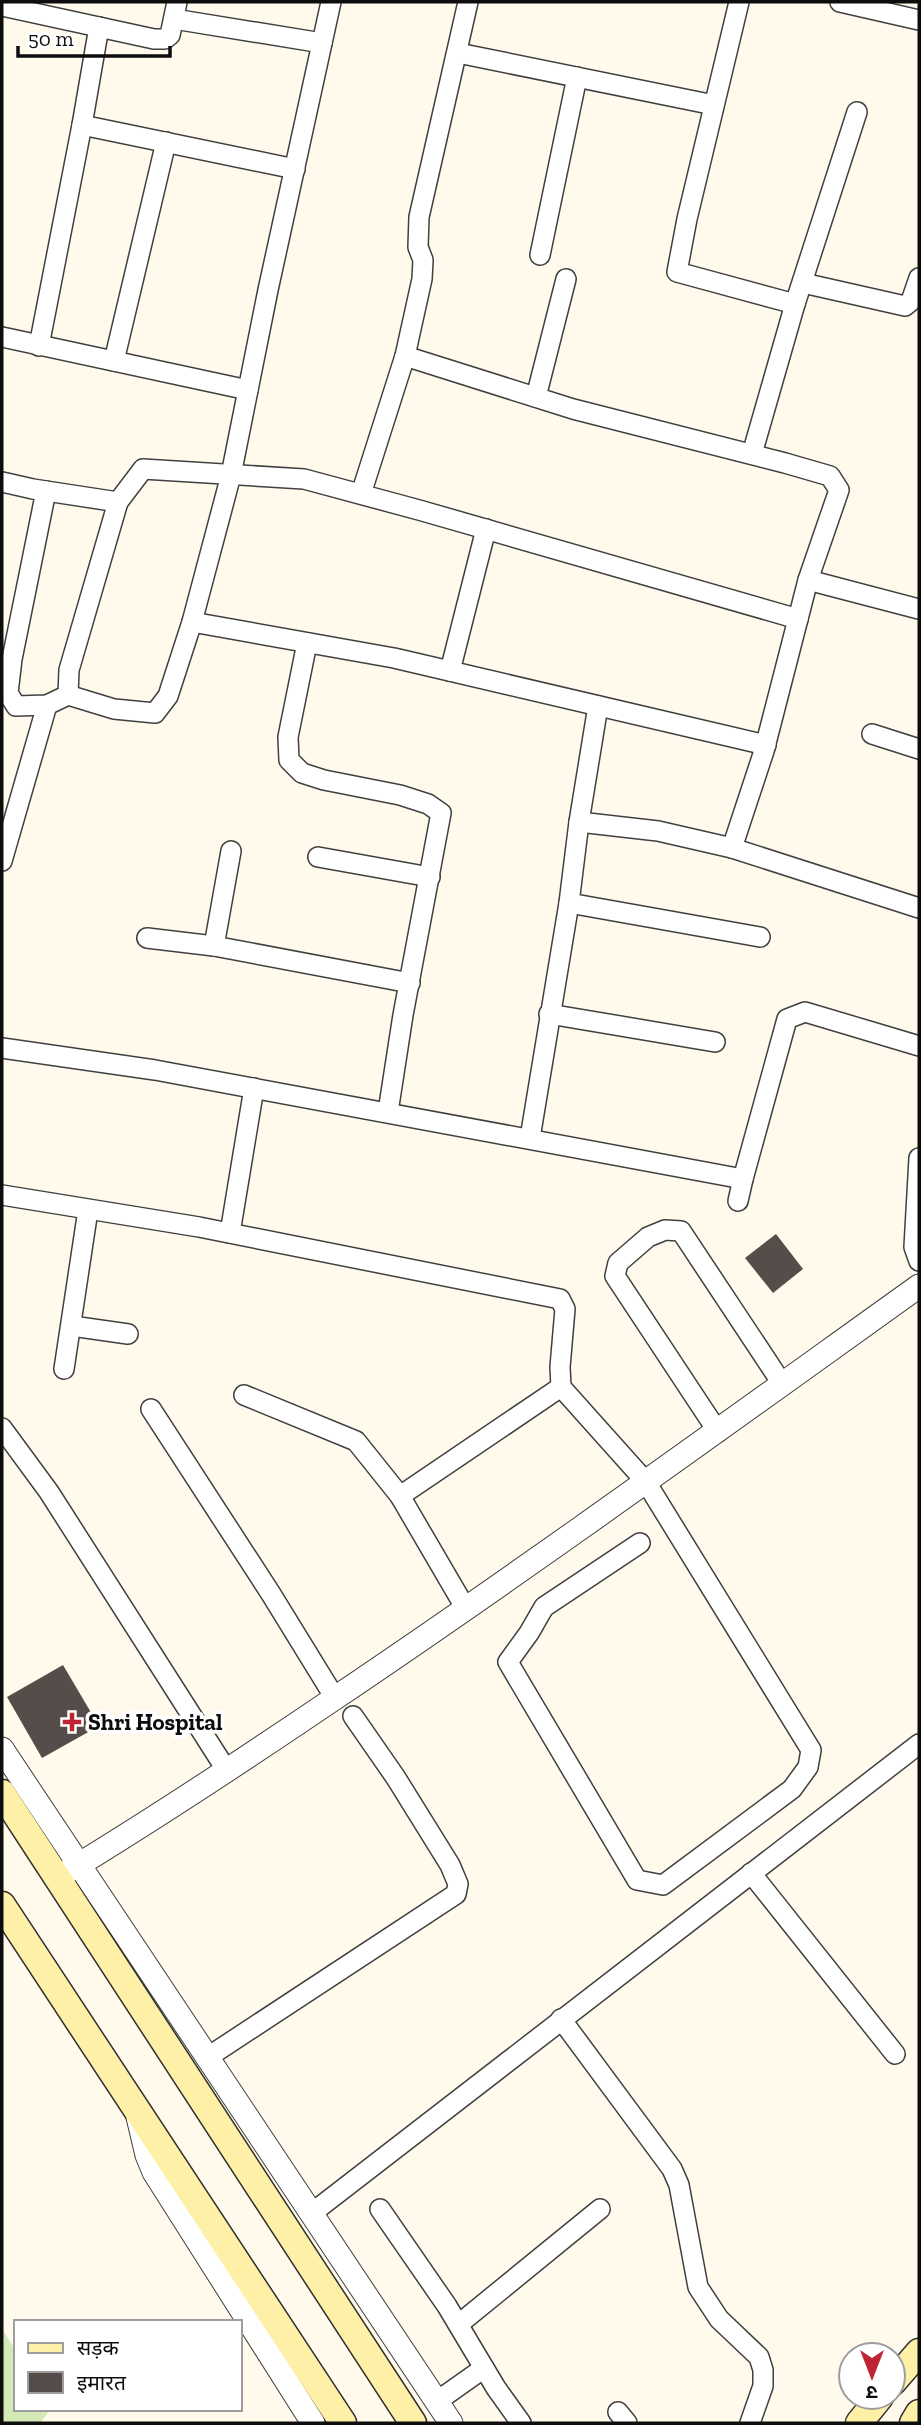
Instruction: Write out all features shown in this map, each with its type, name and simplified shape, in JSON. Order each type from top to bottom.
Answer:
[{"type":"main road","points":[[2,1793],[68,1871],[413,2423]]},
{"type":"main road","points":[[2,1905],[343,2423]]},
{"type":"main road","points":[[907,2366],[919,2352]]},
{"type":"main road","points":[[913,2423],[919,2413]]},
{"type":"street","points":[[46,491],[12,659],[8,693],[16,706],[47,705],[68,695],[114,709],[155,713],[168,696],[192,622],[231,475],[331,2]]},
{"type":"street","points":[[361,494],[405,356],[422,279],[423,260],[418,247],[419,217],[468,2]]},
{"type":"street","points":[[739,2],[687,219],[677,272],[794,304]]},
{"type":"street","points":[[840,2],[875,6],[919,20]]},
{"type":"street","points":[[2,6],[154,40],[165,40],[170,35],[176,10],[322,43]]},
{"type":"street","points":[[39,346],[99,27]]},
{"type":"street","points":[[458,53],[714,105]]},
{"type":"street","points":[[540,255],[577,77]]},
{"type":"street","points":[[752,454],[794,304],[857,112]]},
{"type":"street","points":[[82,125],[295,169]]},
{"type":"street","points":[[114,361],[166,142]]},
{"type":"street","points":[[803,283],[905,306],[911,301],[919,278]]},
{"type":"street","points":[[536,397],[566,279]]},
{"type":"street","points":[[2,337],[248,390]]},
{"type":"street","points":[[405,356],[573,409],[830,476],[839,490],[808,580],[766,745],[732,848]]},
{"type":"street","points":[[68,695],[69,670],[118,502],[143,468],[304,479],[799,619]]},
{"type":"street","points":[[2,482],[118,502]]},
{"type":"street","points":[[450,671],[486,529]]},
{"type":"street","points":[[808,580],[919,609]]},
{"type":"street","points":[[192,622],[450,671],[766,745]]},
{"type":"street","points":[[307,643],[288,737],[289,760],[302,773],[400,795],[428,804],[441,813],[403,1015],[388,1112]]},
{"type":"street","points":[[2,861],[47,705]]},
{"type":"street","points":[[530,1138],[598,706]]},
{"type":"street","points":[[872,734],[919,749]]},
{"type":"street","points":[[579,822],[658,831],[732,848],[919,908]]},
{"type":"street","points":[[214,946],[231,851]]},
{"type":"street","points":[[318,858],[430,877]]},
{"type":"street","points":[[569,903],[760,937]]},
{"type":"street","points":[[147,938],[214,946],[410,983]]},
{"type":"street","points":[[738,1201],[787,1019],[804,1012],[919,1046]]},
{"type":"street","points":[[549,1014],[715,1042]]},
{"type":"street","points":[[2,1048],[155,1070],[530,1138],[743,1180]]},
{"type":"street","points":[[230,1233],[254,1088]]},
{"type":"street","points":[[919,1158],[914,1247],[919,1261]]},
{"type":"street","points":[[2,1195],[230,1233],[560,1299],[565,1309],[561,1387],[646,1482],[811,1750],[808,1767],[792,1789],[663,1885],[637,1880],[508,1662],[544,1607],[640,1543]]},
{"type":"street","points":[[64,1369],[88,1210]]},
{"type":"street","points":[[718,1432],[615,1276],[618,1263],[648,1237],[665,1230],[681,1231],[783,1385]]},
{"type":"street","points":[[68,1871],[227,1771],[466,1609],[718,1432],[919,1286]]},
{"type":"street","points":[[72,1326],[128,1334]]},
{"type":"street","points":[[400,1496],[561,1387]]},
{"type":"street","points":[[244,1395],[356,1441],[400,1496],[466,1609]]},
{"type":"street","points":[[151,1409],[335,1698]]},
{"type":"street","points":[[2,1428],[49,1492],[227,1771]]},
{"type":"street","points":[[208,2057],[456,1894],[458,1884],[450,1866],[396,1777],[353,1716]]},
{"type":"street","points":[[312,2213],[919,1744]]},
{"type":"street","points":[[2,1749],[68,1871],[208,2057],[451,2423]]},
{"type":"street","points":[[751,1873],[895,2054]]},
{"type":"street","points":[[561,2019],[672,2169],[679,2185],[698,2287],[719,2319],[759,2357],[764,2370],[763,2386],[750,2423]]},
{"type":"street","points":[[137,2110],[153,2172],[313,2423]]},
{"type":"street","points":[[380,2209],[459,2325],[521,2423]]},
{"type":"street","points":[[459,2325],[600,2209]]},
{"type":"street","points":[[436,2402],[484,2368]]},
{"type":"green space","points":[[2,2329],[14,2348],[14,2411],[49,2411],[40,2423],[2,2423]]},
{"type":"building","points":[[776,1234],[803,1269],[773,1293],[745,1258]]},
{"type":"building","points":[[63,1665],[99,1726],[42,1758],[7,1697]]},
{"type":"place","name":"Shri Hospital","points":[[72,1722]]}]
